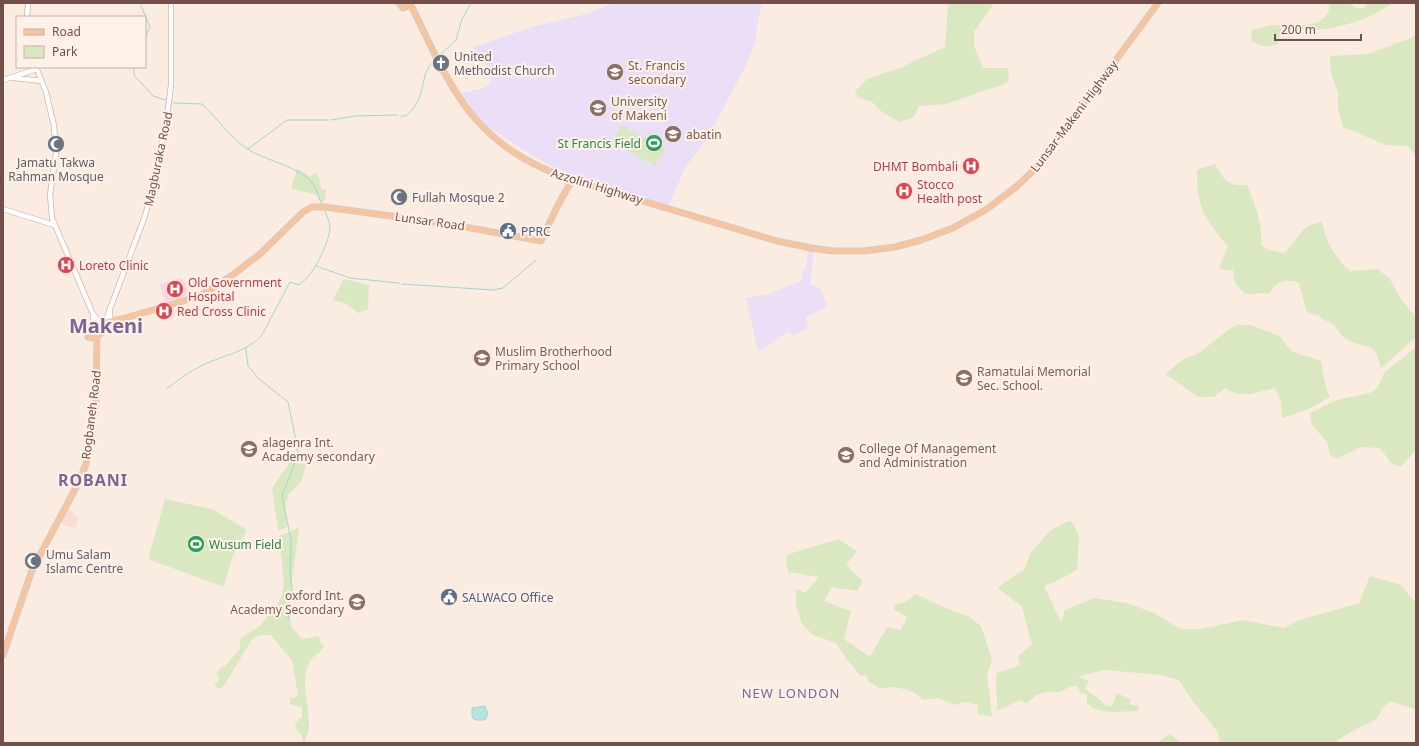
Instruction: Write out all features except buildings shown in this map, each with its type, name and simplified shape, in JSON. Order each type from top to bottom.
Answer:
[{"type":"main road","name":"Lunsar-Makeni Highway","points":[[792,245],[821,250],[848,252],[895,247],[939,234],[972,219],[1011,191],[1036,168],[1158,3]]},
{"type":"main road","points":[[398,4],[401,7],[409,4]]},
{"type":"main road","name":"Azzolini Highway","points":[[409,4],[454,90],[480,125],[494,139],[510,151],[552,173],[572,180],[792,245]]},
{"type":"main road","name":"Lunsar Road","points":[[122,319],[182,302],[206,293],[261,253],[303,212],[312,207],[322,207],[449,224],[540,240],[572,180]]},
{"type":"main road","points":[[96,349],[91,339],[88,338],[88,335],[94,328],[103,322],[122,319]]},
{"type":"main road","points":[[91,339],[122,319]]},
{"type":"main road","name":"Rogbaneh Road","points":[[3,655],[32,570],[79,482],[86,464],[96,401],[97,336]]},
{"type":"street","points":[[26,16],[28,3]]},
{"type":"street","name":"Magburaka Road","points":[[103,322],[110,308],[152,194],[166,124],[171,85],[171,3]]},
{"type":"street","points":[[3,80],[13,78],[37,68],[42,80],[54,126],[56,154],[50,194],[52,218],[93,314],[94,328]]},
{"type":"street","points":[[13,78],[42,80]]},
{"type":"street","points":[[3,209],[36,218],[54,225]]},
{"type":"street","points":[[36,218],[52,218]]},
{"type":"street","name":"Magburaka Road","points":[[110,308],[110,326]]},
{"type":"street","points":[[93,314],[103,322]]},
{"type":"shaded area","name":"University of Makeni","points":[[614,3],[762,3],[757,26],[756,41],[744,69],[706,141],[686,166],[667,210],[570,177],[525,151],[481,122],[461,93],[484,88],[490,83],[491,72],[473,47],[535,26],[586,14]]},
{"type":"shaded area","points":[[808,250],[814,251],[810,284],[820,288],[827,306],[806,317],[808,329],[793,335],[787,332],[764,349],[758,351],[746,298],[769,294],[803,280],[801,271],[806,268]]},
{"type":"shaded area","name":"Old Government Hospital","points":[[182,278],[190,294],[165,302],[160,284]]},
{"type":"shaded area","name":"Muslim Brotherhood Primary School","points":[[472,354],[492,356],[491,361],[471,359]]},
{"type":"shaded area","points":[[67,508],[78,517],[76,528],[63,525],[61,520]]},
{"type":"green space","points":[[994,3],[974,32],[974,46],[983,68],[1008,68],[1009,80],[1004,84],[946,104],[919,106],[914,117],[900,122],[882,112],[872,102],[857,97],[855,91],[867,79],[902,67],[945,47],[948,4]]},
{"type":"green space","points":[[1330,3],[1349,3],[1356,8],[1364,8],[1366,3],[1394,3],[1367,17],[1344,25],[1301,31],[1281,29],[1278,44],[1264,46],[1251,40],[1252,30],[1273,25],[1301,25],[1317,22],[1328,12]]},
{"type":"green space","points":[[1416,36],[1416,156],[1408,146],[1386,145],[1343,127],[1338,110],[1338,93],[1331,74],[1330,56],[1368,54]]},
{"type":"green space","points":[[621,125],[665,149],[655,166],[612,142]]},
{"type":"green space","points":[[1215,164],[1227,181],[1235,185],[1247,185],[1260,222],[1261,245],[1268,250],[1284,253],[1306,227],[1322,221],[1328,242],[1335,255],[1350,271],[1378,269],[1390,279],[1401,299],[1416,318],[1416,337],[1381,368],[1379,359],[1373,349],[1354,343],[1345,338],[1332,324],[1319,315],[1309,313],[1306,310],[1299,283],[1286,281],[1278,283],[1270,293],[1245,294],[1235,283],[1233,270],[1224,270],[1219,267],[1228,246],[1213,228],[1200,203],[1197,170]]},
{"type":"green space","points":[[297,168],[310,177],[315,173],[319,177],[321,189],[326,190],[324,202],[320,203],[319,197],[314,194],[291,189]]},
{"type":"green space","points":[[344,279],[369,285],[368,309],[358,313],[345,303],[333,300]]},
{"type":"green space","points":[[1237,325],[1250,325],[1280,336],[1291,351],[1321,361],[1326,388],[1330,397],[1309,409],[1282,418],[1281,402],[1275,388],[1251,394],[1236,394],[1225,388],[1214,397],[1198,397],[1165,374],[1185,358],[1196,355]]},
{"type":"green space","points":[[1416,347],[1416,450],[1401,467],[1391,463],[1380,448],[1361,447],[1337,459],[1330,455],[1327,442],[1312,425],[1310,413],[1336,400],[1370,393],[1378,387],[1384,373]]},
{"type":"green space","points":[[290,462],[306,465],[301,482],[289,494],[285,508],[287,527],[278,531],[272,488]]},
{"type":"green space","name":"Wusum Field","points":[[165,499],[212,509],[247,530],[232,558],[224,587],[148,559]]},
{"type":"green space","points":[[1069,521],[1072,522],[1079,535],[1077,570],[1044,586],[1061,622],[1065,610],[1094,598],[1127,603],[1154,613],[1181,629],[1200,629],[1243,620],[1284,628],[1299,620],[1359,603],[1370,576],[1401,585],[1416,603],[1416,710],[1390,701],[1383,707],[1377,719],[1347,734],[1335,743],[1220,743],[1218,732],[1191,699],[1179,680],[1162,675],[1104,670],[1077,677],[1089,680],[1085,688],[1106,706],[1112,706],[1117,693],[1131,700],[1130,704],[1139,706],[1138,711],[1111,712],[1098,710],[1087,703],[1087,694],[1081,693],[1077,686],[1074,686],[1058,692],[1046,692],[1040,694],[1031,699],[1027,704],[1020,700],[997,711],[997,673],[1020,665],[1018,656],[1032,645],[1022,607],[998,588],[1024,570],[1031,552],[1051,530]]},
{"type":"green space","points":[[299,528],[289,603],[291,626],[302,639],[319,636],[320,641],[324,646],[321,651],[310,661],[305,677],[305,693],[309,717],[309,730],[305,743],[303,743],[301,734],[297,731],[295,724],[302,718],[302,707],[290,704],[290,698],[294,698],[298,695],[292,661],[271,635],[260,635],[252,639],[223,687],[219,689],[214,685],[218,682],[219,678],[216,674],[219,669],[226,665],[240,648],[240,640],[260,626],[278,604],[284,580],[279,536]]},
{"type":"green space","points":[[838,539],[857,551],[846,565],[863,581],[857,591],[832,587],[824,601],[851,611],[844,639],[870,657],[887,627],[901,630],[907,617],[894,609],[896,604],[905,602],[916,594],[943,607],[968,616],[981,626],[992,659],[987,675],[992,717],[978,714],[978,705],[964,702],[954,705],[939,698],[923,700],[915,693],[904,689],[892,687],[881,689],[869,682],[866,675],[861,676],[847,660],[836,643],[813,635],[802,624],[796,606],[796,589],[805,593],[819,577],[788,572],[786,555]]},
{"type":"green space","points":[[1170,734],[1182,743],[1157,743]]},
{"type":"water","points":[[485,706],[488,714],[485,720],[475,720],[472,717],[472,708]]},
{"type":"waterway","points":[[140,3],[145,16]]},
{"type":"waterway","points":[[439,56],[456,40],[462,19],[471,3]]},
{"type":"waterway","points":[[146,17],[150,27],[146,36]]},
{"type":"waterway","points":[[401,116],[406,116],[417,103],[428,69],[435,60]]},
{"type":"waterway","points":[[134,68],[134,75],[153,96],[165,100]]},
{"type":"waterway","points":[[174,103],[202,104],[234,138],[246,148],[254,153],[301,173],[308,178],[317,191],[322,205]]},
{"type":"waterway","points":[[331,120],[355,116],[397,115]]},
{"type":"waterway","points":[[248,149],[287,120],[328,120]]},
{"type":"waterway","points":[[166,389],[195,369],[248,346],[262,335],[290,282],[298,285],[309,276],[319,260],[327,242],[330,228],[324,209]]},
{"type":"waterway","points":[[402,284],[493,290],[503,288],[536,260]]},
{"type":"waterway","points":[[316,266],[350,278],[399,283]]},
{"type":"waterway","points":[[246,349],[248,366],[259,379],[288,402],[298,455],[282,496],[291,540],[290,573],[292,588],[288,619]]},
{"type":"place","name":"United Methodist Church","points":[[441,63]]},
{"type":"place","name":"St. Francis secondary","points":[[615,72]]},
{"type":"place","name":"University of Makeni","points":[[598,108]]},
{"type":"place","name":"abatin","points":[[673,134]]},
{"type":"place","name":"St Francis Field","points":[[654,143]]},
{"type":"place","name":"Jamatu Takwa Rahman Mosque","points":[[56,144]]},
{"type":"place","name":"DHMT Bombali","points":[[971,166]]},
{"type":"place","name":"Stocco Health post","points":[[904,191]]},
{"type":"place","name":"Fullah Mosque 2","points":[[399,197]]},
{"type":"place","name":"PPRC","points":[[508,231]]},
{"type":"place","name":"Loreto Clinic","points":[[66,265]]},
{"type":"place","name":"Old Government Hospital","points":[[175,289]]},
{"type":"place","name":"Red Cross Clinic","points":[[164,311]]},
{"type":"place","name":"Muslim Brotherhood Primary School","points":[[482,358]]},
{"type":"place","name":"Ramatulai Memorial Sec. School.","points":[[964,378]]},
{"type":"place","name":"alagenra Int. Academy secondary","points":[[249,449]]},
{"type":"place","name":"College Of Management and Administration","points":[[846,455]]},
{"type":"place","name":"Wusum Field","points":[[196,544]]},
{"type":"place","name":"Umu Salam Islamc Centre","points":[[33,561]]},
{"type":"place","name":"SALWACO Office","points":[[449,597]]},
{"type":"place","name":"oxford Int. Academy Secondary","points":[[357,602]]},
{"type":"district","name":"Makeni","points":[[106,325]]},
{"type":"district","name":"ROBANI","points":[[93,480]]},
{"type":"district","name":"NEW LONDON","points":[[791,693]]}]
